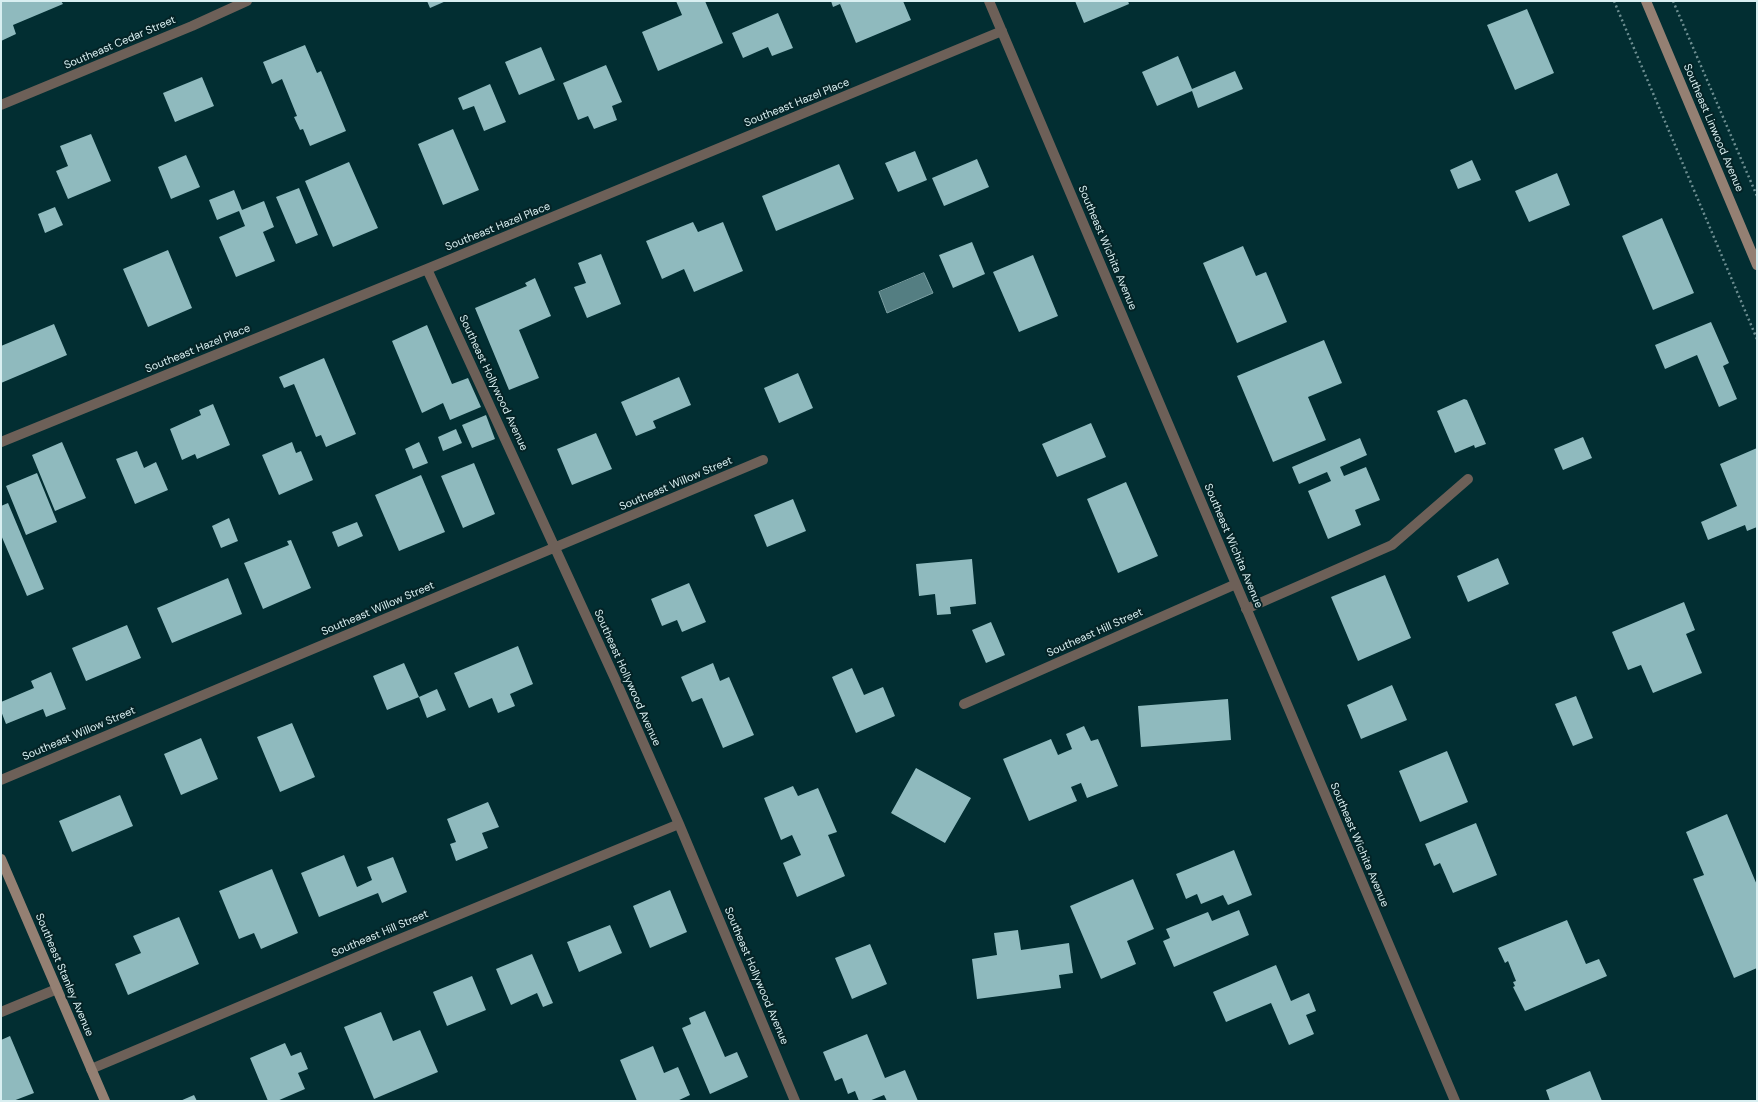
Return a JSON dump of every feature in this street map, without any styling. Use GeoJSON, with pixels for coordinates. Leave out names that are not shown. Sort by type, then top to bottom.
{"type":"FeatureCollection","features":[{"type":"Feature","properties":{"kind":"main road","name":"Southeast Linwood Avenue"},"geometry":{"type":"LineString","coordinates":[[1646,1],[1757,265]]}},
{"type":"Feature","properties":{"kind":"main road","name":"Southeast Stanley Avenue"},"geometry":{"type":"LineString","coordinates":[[1,859],[105,1101]]}},
{"type":"Feature","properties":{"kind":"street","name":"Southeast Cedar Street"},"geometry":{"type":"LineString","coordinates":[[1,105],[192,26],[247,1]]}},
{"type":"Feature","properties":{"kind":"street","name":"Southeast Wichita Avenue"},"geometry":{"type":"LineString","coordinates":[[989,1],[1455,1101]]}},
{"type":"Feature","properties":{"kind":"street","name":"Southeast Hazel Place"},"geometry":{"type":"LineString","coordinates":[[1,442],[427,269],[1002,31]]}},
{"type":"Feature","properties":{"kind":"street","name":"Southeast Hollywood Avenue"},"geometry":{"type":"LineString","coordinates":[[427,269],[555,548],[679,824],[795,1101]]}},
{"type":"Feature","properties":{"kind":"street","name":"Southeast Willow Street"},"geometry":{"type":"LineString","coordinates":[[1,780],[763,460]]}},
{"type":"Feature","properties":{"kind":"street"},"geometry":{"type":"LineString","coordinates":[[1246,609],[1392,545],[1468,479]]}},
{"type":"Feature","properties":{"kind":"street","name":"Southeast Hill Street"},"geometry":{"type":"LineString","coordinates":[[964,704],[1236,584]]}},
{"type":"Feature","properties":{"kind":"street","name":"Southeast Hill Street"},"geometry":{"type":"LineString","coordinates":[[91,1069],[390,943],[679,824]]}},
{"type":"Feature","properties":{"kind":"street"},"geometry":{"type":"LineString","coordinates":[[1,1012],[57,989]]}},
{"type":"Feature","properties":{"kind":"path"},"geometry":{"type":"LineString","coordinates":[[1614,1],[1757,339]]}},
{"type":"Feature","properties":{"kind":"path"},"geometry":{"type":"LineString","coordinates":[[1673,1],[1757,196]]}},
{"type":"Feature","properties":{"kind":"water"},"geometry":{"type":"Polygon","coordinates":[[[924,273],[933,293],[887,313],[879,292],[924,273]]]}},
{"type":"Feature","properties":{"kind":"building"},"geometry":{"type":"Polygon","coordinates":[[[1,1],[61,1],[63,4],[13,25],[16,34],[1,41],[1,1]]]}},
{"type":"Feature","properties":{"kind":"building"},"geometry":{"type":"Polygon","coordinates":[[[427,1],[446,1],[430,8],[427,1]]]}},
{"type":"Feature","properties":{"kind":"building"},"geometry":{"type":"Polygon","coordinates":[[[676,1],[705,1],[723,43],[658,71],[642,32],[682,15],[676,1]]]}},
{"type":"Feature","properties":{"kind":"building"},"geometry":{"type":"Polygon","coordinates":[[[831,1],[903,1],[911,20],[856,43],[840,4],[833,7],[831,1]]]}},
{"type":"Feature","properties":{"kind":"building"},"geometry":{"type":"Polygon","coordinates":[[[1075,1],[1128,1],[1129,4],[1084,23],[1075,1]]]}},
{"type":"Feature","properties":{"kind":"building"},"geometry":{"type":"Polygon","coordinates":[[[1527,9],[1554,73],[1515,90],[1487,25],[1527,9]]]}},
{"type":"Feature","properties":{"kind":"building"},"geometry":{"type":"Polygon","coordinates":[[[778,13],[793,48],[772,56],[768,47],[743,58],[732,33],[778,13]]]}},
{"type":"Feature","properties":{"kind":"building"},"geometry":{"type":"Polygon","coordinates":[[[305,45],[317,73],[321,71],[346,131],[310,146],[303,129],[300,130],[294,117],[297,116],[282,79],[272,84],[263,62],[305,45]]]}},
{"type":"Feature","properties":{"kind":"building"},"geometry":{"type":"Polygon","coordinates":[[[541,47],[555,80],[519,95],[505,62],[541,47]]]}},
{"type":"Feature","properties":{"kind":"building"},"geometry":{"type":"Polygon","coordinates":[[[1178,56],[1192,89],[1235,71],[1243,89],[1198,108],[1192,91],[1157,106],[1142,72],[1178,56]]]}},
{"type":"Feature","properties":{"kind":"building"},"geometry":{"type":"Polygon","coordinates":[[[606,65],[622,102],[612,106],[617,120],[594,129],[588,116],[578,120],[563,83],[606,65]]]}},
{"type":"Feature","properties":{"kind":"building"},"geometry":{"type":"Polygon","coordinates":[[[202,77],[214,106],[175,122],[163,93],[202,77]]]}},
{"type":"Feature","properties":{"kind":"building"},"geometry":{"type":"Polygon","coordinates":[[[490,84],[506,122],[484,131],[474,106],[463,110],[458,98],[490,84]]]}},
{"type":"Feature","properties":{"kind":"building"},"geometry":{"type":"Polygon","coordinates":[[[453,129],[479,190],[443,205],[418,144],[453,129]]]}},
{"type":"Feature","properties":{"kind":"building"},"geometry":{"type":"Polygon","coordinates":[[[91,134],[111,181],[68,199],[56,171],[68,166],[60,146],[91,134]]]}},
{"type":"Feature","properties":{"kind":"building"},"geometry":{"type":"Polygon","coordinates":[[[915,151],[927,180],[898,192],[885,163],[915,151]]]}},
{"type":"Feature","properties":{"kind":"building"},"geometry":{"type":"Polygon","coordinates":[[[186,155],[200,187],[171,199],[158,167],[186,155]]]}},
{"type":"Feature","properties":{"kind":"building"},"geometry":{"type":"Polygon","coordinates":[[[977,159],[989,187],[944,206],[932,178],[977,159]]]}},
{"type":"Feature","properties":{"kind":"building"},"geometry":{"type":"Polygon","coordinates":[[[1472,160],[1481,180],[1458,189],[1450,170],[1472,160]]]}},
{"type":"Feature","properties":{"kind":"building"},"geometry":{"type":"Polygon","coordinates":[[[349,162],[378,228],[333,247],[305,181],[349,162]]]}},
{"type":"Feature","properties":{"kind":"building"},"geometry":{"type":"Polygon","coordinates":[[[839,164],[854,199],[776,231],[762,196],[839,164]]]}},
{"type":"Feature","properties":{"kind":"building"},"geometry":{"type":"Polygon","coordinates":[[[1557,173],[1570,205],[1529,222],[1515,191],[1557,173]]]}},
{"type":"Feature","properties":{"kind":"building"},"geometry":{"type":"Polygon","coordinates":[[[299,188],[318,235],[296,244],[276,197],[299,188]]]}},
{"type":"Feature","properties":{"kind":"building"},"geometry":{"type":"Polygon","coordinates":[[[234,190],[242,210],[264,201],[274,227],[263,232],[275,261],[236,277],[219,237],[245,226],[239,211],[217,220],[209,200],[234,190]]]}},
{"type":"Feature","properties":{"kind":"building"},"geometry":{"type":"Polygon","coordinates":[[[55,207],[63,225],[45,233],[38,214],[55,207]]]}},
{"type":"Feature","properties":{"kind":"building"},"geometry":{"type":"Polygon","coordinates":[[[1662,218],[1694,293],[1653,310],[1622,236],[1662,218]]]}},
{"type":"Feature","properties":{"kind":"building"},"geometry":{"type":"Polygon","coordinates":[[[693,222],[698,232],[723,222],[743,271],[694,292],[684,269],[662,279],[646,241],[693,222]]]}},
{"type":"Feature","properties":{"kind":"building"},"geometry":{"type":"Polygon","coordinates":[[[972,242],[985,274],[953,288],[939,255],[972,242]]]}},
{"type":"Feature","properties":{"kind":"building"},"geometry":{"type":"Polygon","coordinates":[[[1243,246],[1256,276],[1266,272],[1287,322],[1237,343],[1203,263],[1243,246]]]}},
{"type":"Feature","properties":{"kind":"building"},"geometry":{"type":"Polygon","coordinates":[[[168,250],[192,308],[148,327],[123,269],[168,250]]]}},
{"type":"Feature","properties":{"kind":"building"},"geometry":{"type":"Polygon","coordinates":[[[601,254],[621,304],[587,318],[574,287],[586,283],[578,263],[601,254]]]}},
{"type":"Feature","properties":{"kind":"building"},"geometry":{"type":"Polygon","coordinates":[[[1033,255],[1058,316],[1019,332],[993,272],[1033,255]]]}},
{"type":"Feature","properties":{"kind":"building"},"geometry":{"type":"Polygon","coordinates":[[[535,278],[551,316],[519,330],[539,378],[509,390],[475,308],[527,286],[525,283],[535,278]]]}},
{"type":"Feature","properties":{"kind":"building"},"geometry":{"type":"Polygon","coordinates":[[[1711,322],[1729,363],[1723,366],[1737,399],[1719,407],[1697,355],[1665,369],[1655,345],[1711,322]]]}},
{"type":"Feature","properties":{"kind":"building"},"geometry":{"type":"Polygon","coordinates":[[[54,324],[67,355],[1,383],[1,346],[54,324]]]}},
{"type":"Feature","properties":{"kind":"building"},"geometry":{"type":"Polygon","coordinates":[[[427,325],[452,384],[468,378],[481,407],[450,420],[443,403],[422,413],[392,341],[427,325]]]}},
{"type":"Feature","properties":{"kind":"building"},"geometry":{"type":"Polygon","coordinates":[[[1324,340],[1342,383],[1308,397],[1326,440],[1273,462],[1237,376],[1324,340]]]}},
{"type":"Feature","properties":{"kind":"building"},"geometry":{"type":"Polygon","coordinates":[[[324,358],[356,434],[326,447],[321,435],[316,437],[294,384],[284,388],[279,377],[324,358]]]}},
{"type":"Feature","properties":{"kind":"building"},"geometry":{"type":"Polygon","coordinates":[[[798,373],[813,408],[779,423],[764,388],[798,373]]]}},
{"type":"Feature","properties":{"kind":"building"},"geometry":{"type":"Polygon","coordinates":[[[679,377],[691,405],[653,421],[656,428],[636,436],[621,402],[679,377]]]}},
{"type":"Feature","properties":{"kind":"building"},"geometry":{"type":"Polygon","coordinates":[[[1464,399],[1467,400],[1486,444],[1475,448],[1474,445],[1455,453],[1437,411],[1464,399]]]}},
{"type":"Feature","properties":{"kind":"building"},"geometry":{"type":"Polygon","coordinates":[[[213,404],[230,445],[197,459],[195,454],[182,460],[170,429],[201,415],[199,410],[213,404]]]}},
{"type":"Feature","properties":{"kind":"building"},"geometry":{"type":"Polygon","coordinates":[[[486,415],[495,439],[472,448],[462,425],[486,415]]]}},
{"type":"Feature","properties":{"kind":"building"},"geometry":{"type":"Polygon","coordinates":[[[1091,423],[1106,457],[1057,477],[1042,444],[1091,423]]]}},
{"type":"Feature","properties":{"kind":"building"},"geometry":{"type":"Polygon","coordinates":[[[456,429],[462,443],[443,451],[438,437],[456,429]]]}},
{"type":"Feature","properties":{"kind":"building"},"geometry":{"type":"Polygon","coordinates":[[[596,433],[612,469],[572,485],[557,449],[596,433]]]}},
{"type":"Feature","properties":{"kind":"building"},"geometry":{"type":"Polygon","coordinates":[[[1583,437],[1592,458],[1563,470],[1554,449],[1583,437]]]}},
{"type":"Feature","properties":{"kind":"building"},"geometry":{"type":"Polygon","coordinates":[[[1360,438],[1367,455],[1340,467],[1344,476],[1366,467],[1380,500],[1355,510],[1361,525],[1328,539],[1308,491],[1331,481],[1327,472],[1299,484],[1292,467],[1360,438]]]}},
{"type":"Feature","properties":{"kind":"building"},"geometry":{"type":"Polygon","coordinates":[[[62,442],[86,498],[55,511],[32,455],[62,442]]]}},
{"type":"Feature","properties":{"kind":"building"},"geometry":{"type":"Polygon","coordinates":[[[292,442],[296,453],[301,451],[313,480],[279,495],[262,455],[292,442]]]}},
{"type":"Feature","properties":{"kind":"building"},"geometry":{"type":"Polygon","coordinates":[[[419,442],[428,463],[413,469],[405,449],[419,442]]]}},
{"type":"Feature","properties":{"kind":"building"},"geometry":{"type":"Polygon","coordinates":[[[1757,448],[1757,527],[1747,531],[1745,525],[1708,540],[1701,522],[1737,506],[1720,464],[1757,448]]]}},
{"type":"Feature","properties":{"kind":"building"},"geometry":{"type":"Polygon","coordinates":[[[137,451],[144,468],[156,462],[168,490],[135,504],[116,459],[137,451]]]}},
{"type":"Feature","properties":{"kind":"building"},"geometry":{"type":"Polygon","coordinates":[[[474,463],[495,514],[463,528],[441,476],[474,463]]]}},
{"type":"Feature","properties":{"kind":"building"},"geometry":{"type":"Polygon","coordinates":[[[37,473],[57,522],[26,535],[6,486],[37,473]]]}},
{"type":"Feature","properties":{"kind":"building"},"geometry":{"type":"Polygon","coordinates":[[[421,475],[445,532],[399,551],[375,495],[421,475]]]}},
{"type":"Feature","properties":{"kind":"building"},"geometry":{"type":"Polygon","coordinates":[[[1126,482],[1158,556],[1118,573],[1087,499],[1126,482]]]}},
{"type":"Feature","properties":{"kind":"building"},"geometry":{"type":"Polygon","coordinates":[[[793,499],[806,531],[767,547],[754,515],[793,499]]]}},
{"type":"Feature","properties":{"kind":"building"},"geometry":{"type":"Polygon","coordinates":[[[8,503],[44,589],[27,596],[1,535],[1,506],[8,503]]]}},
{"type":"Feature","properties":{"kind":"building"},"geometry":{"type":"Polygon","coordinates":[[[229,518],[238,541],[221,548],[212,526],[229,518]]]}},
{"type":"Feature","properties":{"kind":"building"},"geometry":{"type":"Polygon","coordinates":[[[357,522],[363,536],[338,547],[332,532],[357,522]]]}},
{"type":"Feature","properties":{"kind":"building"},"geometry":{"type":"Polygon","coordinates":[[[291,540],[311,588],[263,609],[244,563],[289,545],[287,541],[291,540]]]}},
{"type":"Feature","properties":{"kind":"building"},"geometry":{"type":"Polygon","coordinates":[[[1498,558],[1509,584],[1468,602],[1457,576],[1498,558]]]}},
{"type":"Feature","properties":{"kind":"building"},"geometry":{"type":"Polygon","coordinates":[[[972,559],[976,604],[950,607],[951,614],[937,615],[935,594],[919,596],[916,564],[972,559]]]}},
{"type":"Feature","properties":{"kind":"building"},"geometry":{"type":"Polygon","coordinates":[[[1385,575],[1411,638],[1358,661],[1331,597],[1385,575]]]}},
{"type":"Feature","properties":{"kind":"building"},"geometry":{"type":"Polygon","coordinates":[[[228,578],[242,614],[172,643],[157,608],[228,578]]]}},
{"type":"Feature","properties":{"kind":"building"},"geometry":{"type":"Polygon","coordinates":[[[689,583],[706,622],[682,632],[677,620],[662,626],[651,599],[689,583]]]}},
{"type":"Feature","properties":{"kind":"building"},"geometry":{"type":"Polygon","coordinates":[[[1684,602],[1695,630],[1686,634],[1702,673],[1653,693],[1641,665],[1628,670],[1612,632],[1684,602]]]}},
{"type":"Feature","properties":{"kind":"building"},"geometry":{"type":"Polygon","coordinates":[[[991,622],[1005,655],[986,663],[972,630],[991,622]]]}},
{"type":"Feature","properties":{"kind":"building"},"geometry":{"type":"Polygon","coordinates":[[[127,625],[141,658],[86,681],[72,648],[127,625]]]}},
{"type":"Feature","properties":{"kind":"building"},"geometry":{"type":"Polygon","coordinates":[[[518,646],[533,684],[510,694],[515,706],[498,713],[492,698],[469,708],[454,673],[518,646]]]}},
{"type":"Feature","properties":{"kind":"building"},"geometry":{"type":"Polygon","coordinates":[[[404,663],[419,697],[387,710],[373,676],[404,663]]]}},
{"type":"Feature","properties":{"kind":"building"},"geometry":{"type":"Polygon","coordinates":[[[713,663],[720,681],[729,677],[754,735],[723,748],[702,698],[692,702],[681,677],[713,663]]]}},
{"type":"Feature","properties":{"kind":"building"},"geometry":{"type":"Polygon","coordinates":[[[852,668],[864,695],[883,687],[895,716],[856,733],[832,677],[852,668]]]}},
{"type":"Feature","properties":{"kind":"building"},"geometry":{"type":"Polygon","coordinates":[[[51,672],[66,709],[46,717],[43,709],[6,724],[1,711],[1,702],[34,688],[31,681],[51,672]]]}},
{"type":"Feature","properties":{"kind":"building"},"geometry":{"type":"Polygon","coordinates":[[[1392,685],[1407,720],[1361,739],[1347,705],[1392,685]]]}},
{"type":"Feature","properties":{"kind":"building"},"geometry":{"type":"Polygon","coordinates":[[[437,689],[446,710],[427,718],[419,697],[437,689]]]}},
{"type":"Feature","properties":{"kind":"building"},"geometry":{"type":"Polygon","coordinates":[[[1576,696],[1593,738],[1573,746],[1555,704],[1576,696]]]}},
{"type":"Feature","properties":{"kind":"building"},"geometry":{"type":"Polygon","coordinates":[[[1228,699],[1231,740],[1141,747],[1138,706],[1228,699]]]}},
{"type":"Feature","properties":{"kind":"building"},"geometry":{"type":"Polygon","coordinates":[[[292,723],[315,777],[280,792],[257,737],[292,723]]]}},
{"type":"Feature","properties":{"kind":"building"},"geometry":{"type":"Polygon","coordinates":[[[1084,726],[1091,741],[1098,739],[1118,786],[1087,798],[1081,783],[1071,787],[1077,801],[1029,821],[1003,759],[1051,739],[1058,755],[1072,749],[1066,734],[1084,726]]]}},
{"type":"Feature","properties":{"kind":"building"},"geometry":{"type":"Polygon","coordinates":[[[201,738],[218,779],[181,795],[164,754],[201,738]]]}},
{"type":"Feature","properties":{"kind":"building"},"geometry":{"type":"Polygon","coordinates":[[[1447,751],[1468,802],[1420,822],[1399,771],[1447,751]]]}},
{"type":"Feature","properties":{"kind":"building"},"geometry":{"type":"Polygon","coordinates":[[[916,768],[971,798],[945,843],[891,813],[916,768]]]}},
{"type":"Feature","properties":{"kind":"building"},"geometry":{"type":"Polygon","coordinates":[[[793,786],[798,796],[818,788],[837,832],[828,835],[845,876],[797,897],[783,863],[801,855],[792,835],[781,840],[764,798],[793,786]]]}},
{"type":"Feature","properties":{"kind":"building"},"geometry":{"type":"Polygon","coordinates":[[[120,795],[133,826],[72,852],[59,821],[120,795]]]}},
{"type":"Feature","properties":{"kind":"building"},"geometry":{"type":"Polygon","coordinates":[[[488,802],[499,827],[482,833],[488,848],[456,861],[450,844],[456,842],[447,819],[488,802]]]}},
{"type":"Feature","properties":{"kind":"building"},"geometry":{"type":"Polygon","coordinates":[[[1727,814],[1757,885],[1757,968],[1734,978],[1693,879],[1704,875],[1686,832],[1727,814]]]}},
{"type":"Feature","properties":{"kind":"building"},"geometry":{"type":"Polygon","coordinates":[[[1476,823],[1497,875],[1453,893],[1440,863],[1434,866],[1425,844],[1476,823]]]}},
{"type":"Feature","properties":{"kind":"building"},"geometry":{"type":"Polygon","coordinates":[[[1234,850],[1252,895],[1228,905],[1223,895],[1201,904],[1197,894],[1186,899],[1176,874],[1234,850]]]}},
{"type":"Feature","properties":{"kind":"building"},"geometry":{"type":"Polygon","coordinates":[[[344,855],[357,887],[372,880],[367,867],[393,857],[407,892],[382,903],[378,893],[319,917],[301,873],[344,855]]]}},
{"type":"Feature","properties":{"kind":"building"},"geometry":{"type":"Polygon","coordinates":[[[272,869],[298,933],[261,949],[254,933],[239,939],[219,891],[272,869]]]}},
{"type":"Feature","properties":{"kind":"building"},"geometry":{"type":"Polygon","coordinates":[[[1133,879],[1154,929],[1127,941],[1136,964],[1101,979],[1070,906],[1133,879]]]}},
{"type":"Feature","properties":{"kind":"building"},"geometry":{"type":"Polygon","coordinates":[[[670,890],[687,932],[650,948],[633,906],[670,890]]]}},
{"type":"Feature","properties":{"kind":"building"},"geometry":{"type":"Polygon","coordinates":[[[1239,910],[1249,935],[1174,967],[1163,941],[1170,938],[1166,929],[1208,912],[1212,921],[1239,910]]]}},
{"type":"Feature","properties":{"kind":"building"},"geometry":{"type":"Polygon","coordinates":[[[179,917],[199,964],[128,995],[115,964],[141,953],[133,936],[179,917]]]}},
{"type":"Feature","properties":{"kind":"building"},"geometry":{"type":"Polygon","coordinates":[[[1567,920],[1586,964],[1599,959],[1607,976],[1525,1011],[1513,987],[1515,986],[1513,982],[1516,981],[1508,961],[1505,963],[1498,948],[1567,920]]]}},
{"type":"Feature","properties":{"kind":"building"},"geometry":{"type":"Polygon","coordinates":[[[610,925],[622,953],[579,972],[567,942],[610,925]]]}},
{"type":"Feature","properties":{"kind":"building"},"geometry":{"type":"Polygon","coordinates":[[[1018,930],[1021,950],[1069,943],[1073,973],[1059,975],[1061,988],[977,999],[972,959],[997,955],[994,933],[1018,930]]]}},
{"type":"Feature","properties":{"kind":"building"},"geometry":{"type":"Polygon","coordinates":[[[870,944],[887,984],[852,999],[835,958],[870,944]]]}},
{"type":"Feature","properties":{"kind":"building"},"geometry":{"type":"Polygon","coordinates":[[[532,954],[553,1003],[543,1007],[537,993],[511,1005],[496,969],[532,954]]]}},
{"type":"Feature","properties":{"kind":"building"},"geometry":{"type":"Polygon","coordinates":[[[1276,965],[1291,1001],[1309,993],[1316,1011],[1306,1015],[1314,1034],[1289,1045],[1271,1003],[1226,1022],[1213,992],[1276,965]]]}},
{"type":"Feature","properties":{"kind":"building"},"geometry":{"type":"Polygon","coordinates":[[[472,976],[486,1010],[447,1026],[433,992],[472,976]]]}},
{"type":"Feature","properties":{"kind":"building"},"geometry":{"type":"Polygon","coordinates":[[[705,1011],[725,1057],[737,1052],[748,1077],[710,1094],[682,1028],[691,1024],[689,1018],[705,1011]]]}},
{"type":"Feature","properties":{"kind":"building"},"geometry":{"type":"Polygon","coordinates":[[[381,1012],[393,1041],[420,1030],[438,1072],[374,1099],[344,1027],[381,1012]]]}},
{"type":"Feature","properties":{"kind":"building"},"geometry":{"type":"Polygon","coordinates":[[[867,1034],[885,1078],[905,1070],[918,1101],[887,1101],[884,1095],[869,1101],[859,1101],[855,1091],[848,1094],[842,1078],[835,1081],[823,1052],[867,1034]]]}},
{"type":"Feature","properties":{"kind":"building"},"geometry":{"type":"Polygon","coordinates":[[[10,1036],[34,1093],[13,1101],[1,1101],[1,1040],[10,1036]]]}},
{"type":"Feature","properties":{"kind":"building"},"geometry":{"type":"Polygon","coordinates":[[[285,1043],[291,1056],[301,1052],[308,1069],[298,1073],[305,1089],[277,1101],[268,1101],[250,1058],[285,1043]]]}},
{"type":"Feature","properties":{"kind":"building"},"geometry":{"type":"Polygon","coordinates":[[[653,1046],[664,1073],[678,1067],[690,1095],[677,1101],[637,1101],[620,1060],[653,1046]]]}},
{"type":"Feature","properties":{"kind":"building"},"geometry":{"type":"Polygon","coordinates":[[[1590,1071],[1602,1101],[1550,1101],[1546,1090],[1590,1071]]]}},
{"type":"Feature","properties":{"kind":"building"},"geometry":{"type":"Polygon","coordinates":[[[194,1095],[197,1101],[180,1101],[194,1095]]]}}]}
